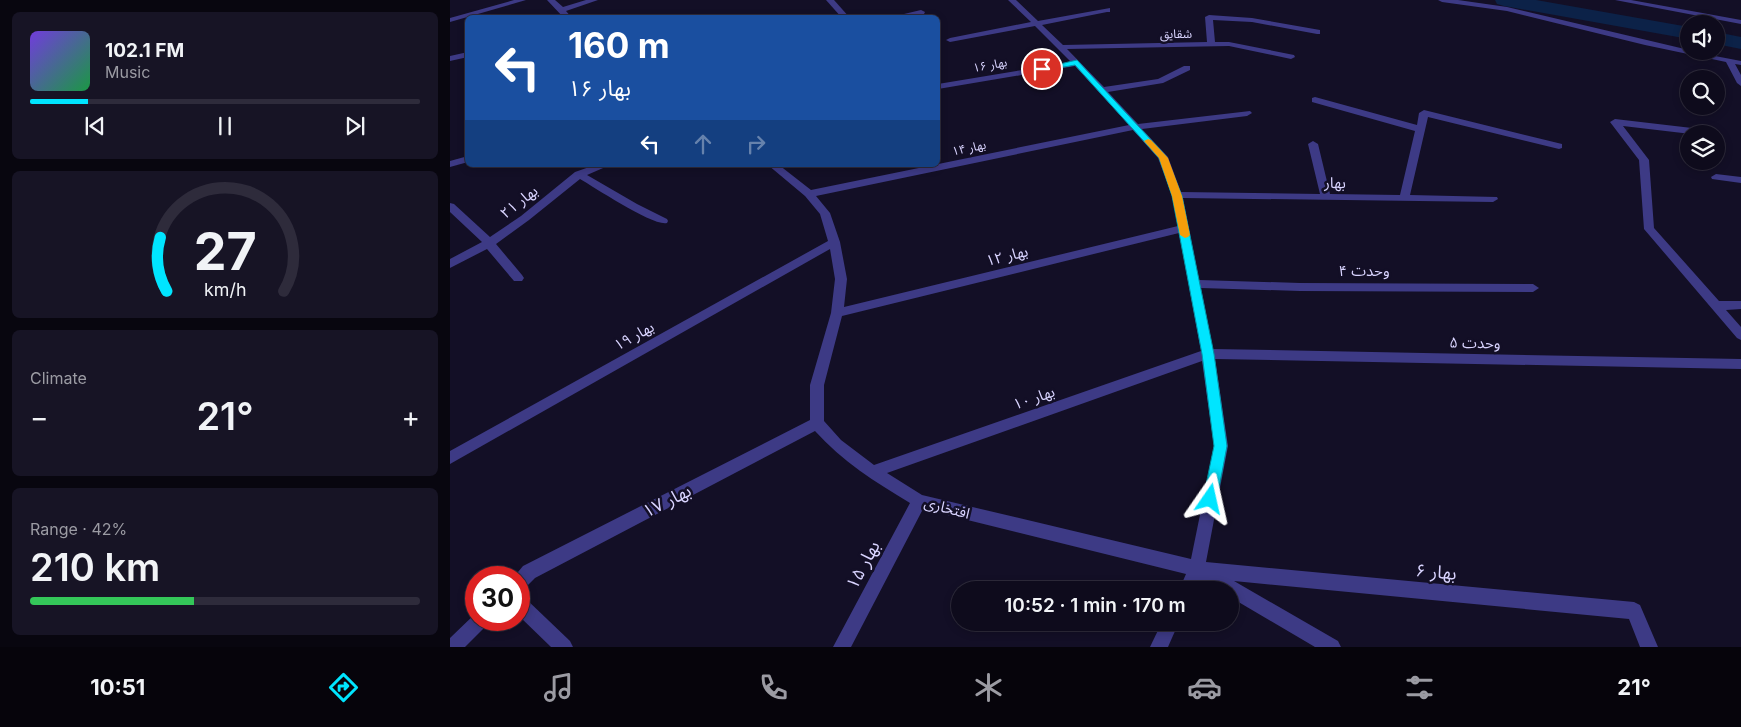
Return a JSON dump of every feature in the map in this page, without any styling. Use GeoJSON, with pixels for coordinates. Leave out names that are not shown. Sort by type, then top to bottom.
{"type":"FeatureCollection","features":[{"type":"Feature","properties":{"kind":"street"},"geometry":{"type":"LineString","coordinates":[[468,15],[522,0]]}},
{"type":"Feature","properties":{"kind":"street"},"geometry":{"type":"LineString","coordinates":[[551,0],[566,15]]}},
{"type":"Feature","properties":{"kind":"street"},"geometry":{"type":"LineString","coordinates":[[562,10],[594,0]]}},
{"type":"Feature","properties":{"kind":"street"},"geometry":{"type":"LineString","coordinates":[[830,0],[844,15]]}},
{"type":"Feature","properties":{"kind":"street"},"geometry":{"type":"LineString","coordinates":[[1012,0],[1103,90],[1163,158],[1177,196],[1208,354],[1221,446],[1197,569],[1191,581]]}},
{"type":"Feature","properties":{"kind":"street"},"geometry":{"type":"LineString","coordinates":[[1442,0],[1507,9],[1582,26],[1645,44],[1741,63]]}},
{"type":"Feature","properties":{"kind":"street"},"geometry":{"type":"LineString","coordinates":[[1619,0],[1741,22]]}},
{"type":"Feature","properties":{"kind":"street"},"geometry":{"type":"LineString","coordinates":[[950,40],[1107,10]]}},
{"type":"Feature","properties":{"kind":"street"},"geometry":{"type":"LineString","coordinates":[[906,15],[921,12]]}},
{"type":"Feature","properties":{"kind":"street"},"geometry":{"type":"LineString","coordinates":[[450,20],[465,16]]}},
{"type":"Feature","properties":{"kind":"street"},"geometry":{"type":"LineString","coordinates":[[1211,44],[1209,17],[1252,20],[1317,32]]}},
{"type":"Feature","properties":{"kind":"street","name":"شقایق"},"geometry":{"type":"LineString","coordinates":[[1060,47],[1229,44],[1291,57]]}},
{"type":"Feature","properties":{"kind":"street"},"geometry":{"type":"LineString","coordinates":[[450,59],[465,55]]}},
{"type":"Feature","properties":{"kind":"street"},"geometry":{"type":"LineString","coordinates":[[1729,61],[1741,83]]}},
{"type":"Feature","properties":{"kind":"street","name":"بهار ۱۶"},"geometry":{"type":"LineString","coordinates":[[940,88],[1077,63]]}},
{"type":"Feature","properties":{"kind":"street"},"geometry":{"type":"LineString","coordinates":[[1103,90],[1160,81],[1187,68]]}},
{"type":"Feature","properties":{"kind":"street"},"geometry":{"type":"LineString","coordinates":[[1315,100],[1420,129]]}},
{"type":"Feature","properties":{"kind":"street","name":"بهار ۱۴"},"geometry":{"type":"LineString","coordinates":[[809,194],[1135,127],[1247,113]]}},
{"type":"Feature","properties":{"kind":"street"},"geometry":{"type":"LineString","coordinates":[[1404,199],[1424,113],[1559,146]]}},
{"type":"Feature","properties":{"kind":"street"},"geometry":{"type":"LineString","coordinates":[[1680,130],[1615,122],[1644,160],[1648,229],[1741,335]]}},
{"type":"Feature","properties":{"kind":"street"},"geometry":{"type":"LineString","coordinates":[[1313,144],[1326,198]]}},
{"type":"Feature","properties":{"kind":"street"},"geometry":{"type":"LineString","coordinates":[[450,164],[465,160]]}},
{"type":"Feature","properties":{"kind":"street","name":"بهار ۲۱"},"geometry":{"type":"LineString","coordinates":[[450,264],[488,243],[525,218],[579,174],[600,167]]}},
{"type":"Feature","properties":{"kind":"street"},"geometry":{"type":"LineString","coordinates":[[775,167],[809,194],[825,213],[834,242],[841,279],[837,313],[817,385],[817,423]]}},
{"type":"Feature","properties":{"kind":"street"},"geometry":{"type":"LineString","coordinates":[[579,174],[633,206],[663,221]]}},
{"type":"Feature","properties":{"kind":"street"},"geometry":{"type":"LineString","coordinates":[[1716,177],[1741,180]]}},
{"type":"Feature","properties":{"kind":"street","name":"بهار"},"geometry":{"type":"LineString","coordinates":[[1177,196],[1493,199]]}},
{"type":"Feature","properties":{"kind":"street"},"geometry":{"type":"LineString","coordinates":[[450,206],[488,243],[518,278]]}},
{"type":"Feature","properties":{"kind":"street","name":"بهار ۱۲"},"geometry":{"type":"LineString","coordinates":[[837,313],[1184,228]]}},
{"type":"Feature","properties":{"kind":"street","name":"بهار ۱۹"},"geometry":{"type":"LineString","coordinates":[[450,458],[834,242]]}},
{"type":"Feature","properties":{"kind":"street","name":"وحدت ۴"},"geometry":{"type":"LineString","coordinates":[[1194,284],[1300,287],[1533,288]]}},
{"type":"Feature","properties":{"kind":"street"},"geometry":{"type":"LineString","coordinates":[[1715,306],[1741,305]]}},
{"type":"Feature","properties":{"kind":"street","name":"وحدت ۵"},"geometry":{"type":"LineString","coordinates":[[1208,354],[1741,364]]}},
{"type":"Feature","properties":{"kind":"street","name":"بهار ۱۰"},"geometry":{"type":"LineString","coordinates":[[872,472],[1208,354]]}},
{"type":"Feature","properties":{"kind":"street","name":"افتخاری"},"geometry":{"type":"LineString","coordinates":[[817,423],[836,444],[872,472],[919,501],[1197,569],[1332,647]]}},
{"type":"Feature","properties":{"kind":"street","name":"بهار ۱۷"},"geometry":{"type":"LineString","coordinates":[[530,571],[817,423]]}},
{"type":"Feature","properties":{"kind":"street","name":"بهار ۱۵"},"geometry":{"type":"LineString","coordinates":[[842,647],[919,501]]}},
{"type":"Feature","properties":{"kind":"street","name":"بهار ۶"},"geometry":{"type":"LineString","coordinates":[[1197,569],[1634,611],[1649,647]]}},
{"type":"Feature","properties":{"kind":"street"},"geometry":{"type":"LineString","coordinates":[[530,615],[564,647]]}},
{"type":"Feature","properties":{"kind":"street"},"geometry":{"type":"LineString","coordinates":[[453,647],[469,631]]}},
{"type":"Feature","properties":{"kind":"street"},"geometry":{"type":"LineString","coordinates":[[1159,647],[1167,631]]}},
{"type":"Feature","properties":{"kind":"waterway"},"geometry":{"type":"LineString","coordinates":[[1504,0],[1680,31]]}},
{"type":"Feature","properties":{"kind":"waterway"},"geometry":{"type":"LineString","coordinates":[[1725,40],[1741,43]]}},
{"type":"Feature","properties":{"kind":"slow traffic"},"geometry":{"type":"LineString","coordinates":[[1148,141],[1163,158],[1177,196],[1185,235]]}},
{"type":"Feature","properties":{"kind":"route"},"geometry":{"type":"LineString","coordinates":[[1042,69],[1077,63],[1163,158],[1177,196],[1208,354],[1221,446],[1210,499]]}}]}
